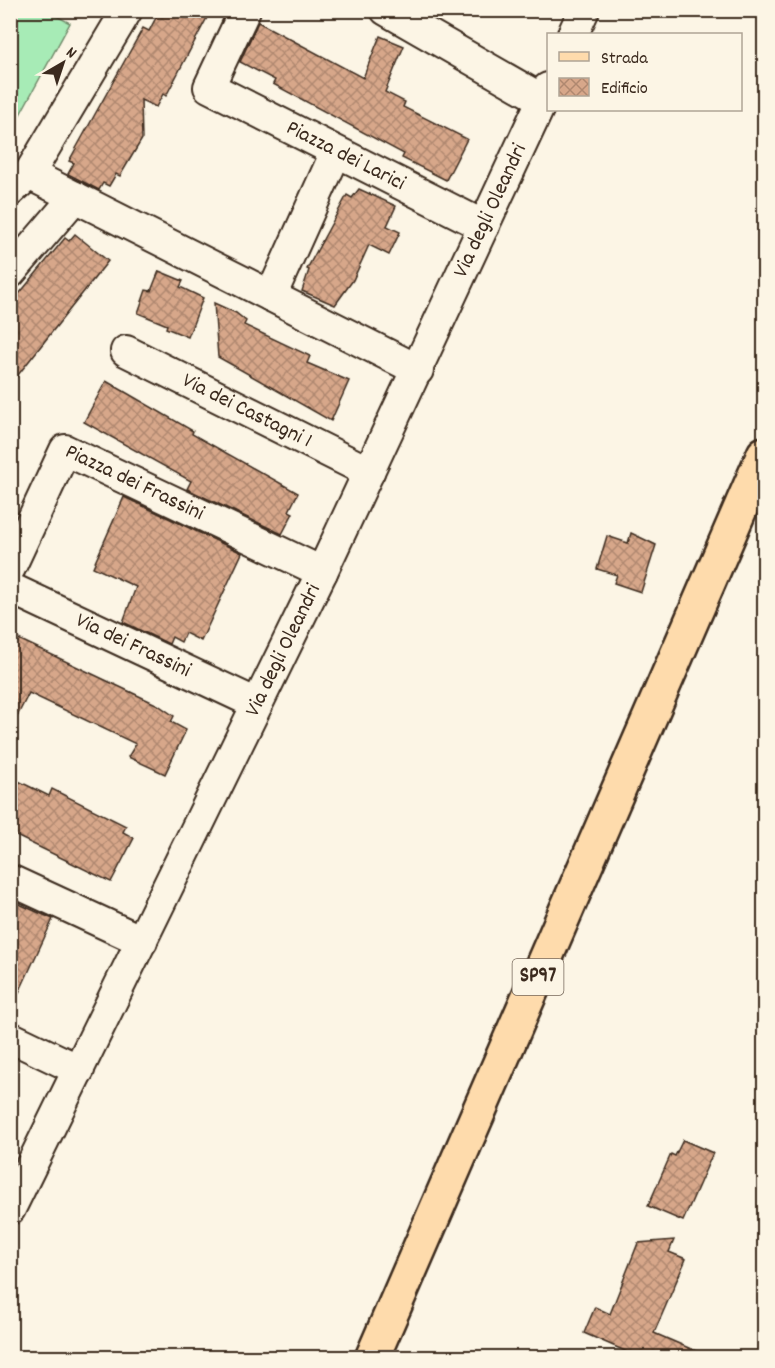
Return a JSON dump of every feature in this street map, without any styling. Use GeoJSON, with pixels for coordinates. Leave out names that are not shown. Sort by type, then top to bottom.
{"type":"FeatureCollection","features":[{"type":"Feature","properties":{"kind":"main road","name":"SP97"},"geometry":{"type":"LineString","coordinates":[[372,1358],[765,454]]}},
{"type":"Feature","properties":{"kind":"street"},"geometry":{"type":"LineString","coordinates":[[127,10],[20,183],[75,197],[418,370]]}},
{"type":"Feature","properties":{"kind":"street","name":"Piazza dei Larici"},"geometry":{"type":"LineString","coordinates":[[245,10],[208,87],[484,226]]}},
{"type":"Feature","properties":{"kind":"street"},"geometry":{"type":"LineString","coordinates":[[386,10],[546,94]]}},
{"type":"Feature","properties":{"kind":"street"},"geometry":{"type":"LineString","coordinates":[[573,33],[584,10]]}},
{"type":"Feature","properties":{"kind":"street","name":"Via degli Oleandri"},"geometry":{"type":"LineString","coordinates":[[10,1209],[322,572],[546,94]]}},
{"type":"Feature","properties":{"kind":"street"},"geometry":{"type":"LineString","coordinates":[[271,296],[336,152]]}},
{"type":"Feature","properties":{"kind":"street"},"geometry":{"type":"LineString","coordinates":[[10,273],[75,197]]}},
{"type":"Feature","properties":{"kind":"street","name":"Via dei Castagni 1"},"geometry":{"type":"LineString","coordinates":[[126,351],[369,472]]}},
{"type":"Feature","properties":{"kind":"street","name":"Piazza dei Frassini"},"geometry":{"type":"LineString","coordinates":[[10,568],[65,450],[322,572]]}},
{"type":"Feature","properties":{"kind":"street","name":"Via dei Frassini"},"geometry":{"type":"LineString","coordinates":[[10,588],[257,704]]}},
{"type":"Feature","properties":{"kind":"street"},"geometry":{"type":"LineString","coordinates":[[10,880],[142,941]]}},
{"type":"Feature","properties":{"kind":"street"},"geometry":{"type":"LineString","coordinates":[[10,1037],[79,1070]]}},
{"type":"Feature","properties":{"kind":"green space"},"geometry":{"type":"Polygon","coordinates":[[[11,10],[47,11],[70,23],[11,131],[11,10]]]}},
{"type":"Feature","properties":{"kind":"building"},"geometry":{"type":"Polygon","coordinates":[[[160,10],[211,10],[166,96],[163,94],[156,107],[141,100],[142,139],[120,176],[116,174],[109,186],[103,183],[99,190],[68,174],[74,163],[69,161],[143,28],[149,31],[160,10]]]}},
{"type":"Feature","properties":{"kind":"building"},"geometry":{"type":"Polygon","coordinates":[[[258,22],[363,78],[380,36],[404,46],[385,92],[405,102],[403,107],[467,139],[446,180],[402,158],[404,154],[273,84],[275,80],[240,62],[258,22]]]}},
{"type":"Feature","properties":{"kind":"building"},"geometry":{"type":"Polygon","coordinates":[[[359,189],[396,206],[387,226],[400,232],[389,255],[369,245],[353,280],[335,305],[302,291],[309,270],[307,269],[347,195],[352,198],[359,189]]]}},
{"type":"Feature","properties":{"kind":"building"},"geometry":{"type":"Polygon","coordinates":[[[75,234],[108,261],[10,385],[10,305],[65,238],[69,241],[75,234]]]}},
{"type":"Feature","properties":{"kind":"building"},"geometry":{"type":"Polygon","coordinates":[[[159,271],[183,281],[180,287],[203,298],[188,337],[138,313],[146,290],[151,291],[159,271]]]}},
{"type":"Feature","properties":{"kind":"building"},"geometry":{"type":"Polygon","coordinates":[[[214,303],[236,313],[246,321],[244,325],[310,356],[307,363],[349,381],[331,421],[218,357],[214,303]]]}},
{"type":"Feature","properties":{"kind":"building"},"geometry":{"type":"Polygon","coordinates":[[[106,381],[193,431],[192,434],[298,493],[289,511],[293,513],[282,534],[187,489],[191,481],[84,422],[106,381]]]}},
{"type":"Feature","properties":{"kind":"building"},"geometry":{"type":"Polygon","coordinates":[[[124,497],[242,553],[201,641],[185,633],[181,642],[172,637],[169,644],[123,622],[136,587],[93,567],[124,497]]]}},
{"type":"Feature","properties":{"kind":"building"},"geometry":{"type":"Polygon","coordinates":[[[631,533],[656,545],[641,592],[614,583],[617,575],[597,569],[607,536],[628,543],[631,533]]]}},
{"type":"Feature","properties":{"kind":"building"},"geometry":{"type":"Polygon","coordinates":[[[10,635],[158,705],[174,716],[171,722],[186,730],[165,774],[128,757],[136,744],[29,693],[10,730],[10,635]]]}},
{"type":"Feature","properties":{"kind":"building"},"geometry":{"type":"Polygon","coordinates":[[[10,777],[49,796],[52,789],[126,826],[123,832],[134,838],[111,882],[10,833],[10,777]]]}},
{"type":"Feature","properties":{"kind":"building"},"geometry":{"type":"Polygon","coordinates":[[[10,900],[53,919],[10,1012],[10,900]]]}},
{"type":"Feature","properties":{"kind":"building"},"geometry":{"type":"Polygon","coordinates":[[[683,1140],[713,1153],[683,1221],[648,1206],[671,1154],[675,1156],[683,1140]]]}},
{"type":"Feature","properties":{"kind":"building"},"geometry":{"type":"Polygon","coordinates":[[[674,1240],[669,1252],[686,1259],[654,1333],[712,1358],[641,1358],[584,1333],[595,1307],[610,1314],[638,1243],[674,1240]]]}}]}
